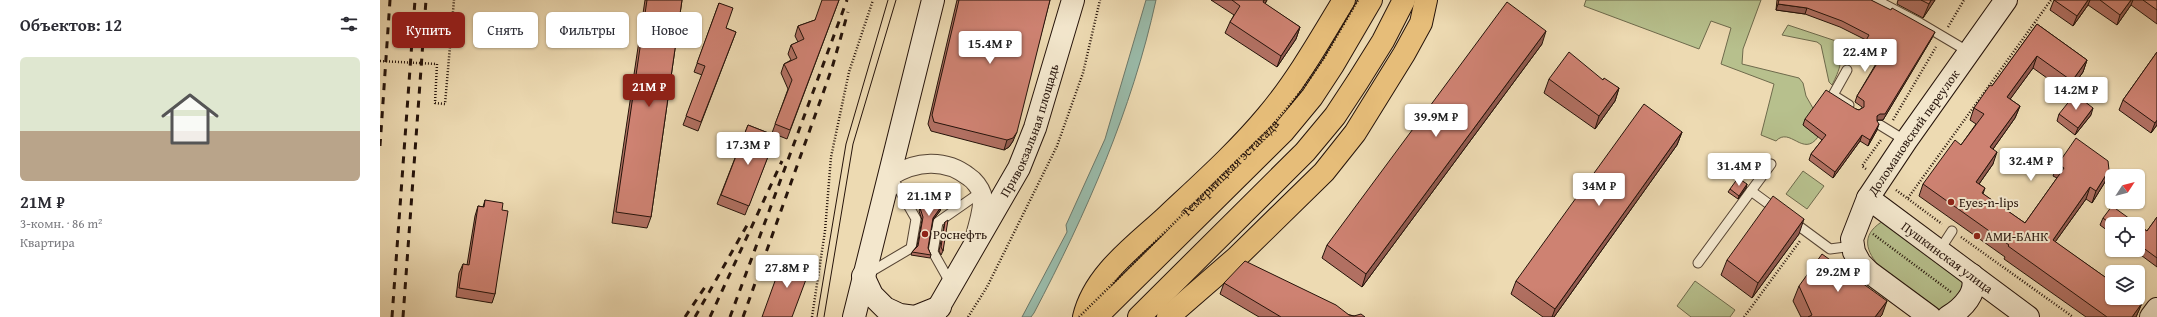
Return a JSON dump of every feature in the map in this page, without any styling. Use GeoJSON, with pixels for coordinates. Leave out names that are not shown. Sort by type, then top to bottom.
{"type":"FeatureCollection","features":[{"type":"Feature","properties":{"kind":"main road"},"geometry":{"type":"LineString","coordinates":[[854,317],[863,276],[891,176],[933,0]]}},
{"type":"Feature","properties":{"kind":"main road","name":"Привокзальная площадь"},"geometry":{"type":"LineString","coordinates":[[936,312],[1019,168],[1035,128],[1073,0]]}},
{"type":"Feature","properties":{"kind":"main road"},"geometry":{"type":"LineString","coordinates":[[1084,317],[1087,302],[1113,267],[1204,182],[1268,116],[1298,73],[1344,0]]}},
{"type":"Feature","properties":{"kind":"main road","name":"Темерницкая эстакада"},"geometry":{"type":"LineString","coordinates":[[1096,317],[1283,132],[1312,97],[1372,0]]}},
{"type":"Feature","properties":{"kind":"main road"},"geometry":{"type":"LineString","coordinates":[[1169,317],[1236,258],[1324,172],[1355,133],[1404,54],[1421,23],[1426,0]]}},
{"type":"Feature","properties":{"kind":"main road","name":"Доломановский переулок"},"geometry":{"type":"LineString","coordinates":[[1853,246],[1852,239],[1864,228],[1868,198],[1881,178],[1891,132],[1970,52],[2006,0]]}},
{"type":"Feature","properties":{"kind":"main road"},"geometry":{"type":"LineString","coordinates":[[1138,317],[1305,152],[1335,116],[1354,87],[1402,5]]}},
{"type":"Feature","properties":{"kind":"main road","name":"Пушкинская улица"},"geometry":{"type":"LineString","coordinates":[[1868,198],[2028,317]]}},
{"type":"Feature","properties":{"kind":"main road"},"geometry":{"type":"LineString","coordinates":[[1864,228],[1877,212],[1885,211]]}},
{"type":"Feature","properties":{"kind":"main road"},"geometry":{"type":"LineString","coordinates":[[1853,246],[1854,252],[1860,263],[1869,272],[1930,317]]}},
{"type":"Feature","properties":{"kind":"main road"},"geometry":{"type":"LineString","coordinates":[[1948,317],[1956,312],[1973,291],[1975,283],[1972,275]]}},
{"type":"Feature","properties":{"kind":"main road"},"geometry":{"type":"LineString","coordinates":[[863,276],[872,295],[885,308],[900,315],[915,317],[936,312]]}},
{"type":"Feature","properties":{"kind":"main road"},"geometry":{"type":"LineString","coordinates":[[2151,317],[2157,309]]}},
{"type":"Feature","properties":{"kind":"main road"},"geometry":{"type":"LineString","coordinates":[[877,317],[883,317]]}},
{"type":"Feature","properties":{"kind":"street","name":"Привокзальная площадь"},"geometry":{"type":"LineString","coordinates":[[891,176],[904,168],[918,164],[937,164],[959,169],[973,179],[981,192],[982,203],[979,221],[970,253]]}},
{"type":"Feature","properties":{"kind":"street"},"geometry":{"type":"LineString","coordinates":[[1236,258],[1255,267]]}},
{"type":"Feature","properties":{"kind":"lane"},"geometry":{"type":"LineString","coordinates":[[1881,1],[1970,52]]}},
{"type":"Feature","properties":{"kind":"lane"},"geometry":{"type":"LineString","coordinates":[[1847,70],[1833,94],[1856,110]]}},
{"type":"Feature","properties":{"kind":"lane"},"geometry":{"type":"LineString","coordinates":[[1698,263],[1771,164]]}},
{"type":"Feature","properties":{"kind":"lane"},"geometry":{"type":"LineString","coordinates":[[863,276],[911,248],[916,219],[891,176]]}},
{"type":"Feature","properties":{"kind":"lane"},"geometry":{"type":"LineString","coordinates":[[1751,191],[1830,249],[1853,246]]}},
{"type":"Feature","properties":{"kind":"lane"},"geometry":{"type":"LineString","coordinates":[[952,285],[933,252],[938,222],[981,192]]}},
{"type":"Feature","properties":{"kind":"lane"},"geometry":{"type":"LineString","coordinates":[[1939,251],[1952,231]]}},
{"type":"Feature","properties":{"kind":"path"},"geometry":{"type":"LineString","coordinates":[[380,61],[437,64],[435,103],[445,104],[454,0]]}},
{"type":"Feature","properties":{"kind":"path"},"geometry":{"type":"LineString","coordinates":[[812,317],[825,231],[832,157],[849,72],[873,0]]}},
{"type":"Feature","properties":{"kind":"path"},"geometry":{"type":"LineString","coordinates":[[968,317],[987,288],[1057,146],[1084,73],[1100,0]]}},
{"type":"Feature","properties":{"kind":"path","name":"Темерницкая эстакада"},"geometry":{"type":"LineString","coordinates":[[1079,317],[1272,127],[1302,90],[1324,58],[1358,0]]}},
{"type":"Feature","properties":{"kind":"path"},"geometry":{"type":"LineString","coordinates":[[1964,0],[1891,132],[1862,166],[1881,178],[1952,231],[2073,317]]}},
{"type":"Feature","properties":{"kind":"path"},"geometry":{"type":"LineString","coordinates":[[1908,198],[2051,0]]}},
{"type":"Feature","properties":{"kind":"path","name":"Пушкинская улица"},"geometry":{"type":"LineString","coordinates":[[1864,228],[1965,302]]}},
{"type":"Feature","properties":{"kind":"path"},"geometry":{"type":"LineString","coordinates":[[1744,317],[1806,232]]}},
{"type":"Feature","properties":{"kind":"green space"},"geometry":{"type":"Polygon","coordinates":[[[1586,0],[1761,0],[1743,49],[1742,64],[1799,78],[1803,83],[1806,96],[1814,110],[1803,125],[1818,137],[1812,143],[1802,144],[1786,137],[1781,137],[1776,141],[1761,135],[1774,84],[1721,64],[1731,28],[1711,21],[1699,49],[1584,6],[1586,0]]]}},
{"type":"Feature","properties":{"kind":"green space"},"geometry":{"type":"Polygon","coordinates":[[[1788,25],[1836,41],[1841,52],[1841,58],[1839,69],[1832,85],[1829,82],[1821,45],[1817,42],[1782,35],[1788,25]]]}},
{"type":"Feature","properties":{"kind":"green space"},"geometry":{"type":"Polygon","coordinates":[[[1803,171],[1824,186],[1807,209],[1786,194],[1803,171]]]}},
{"type":"Feature","properties":{"kind":"green space"},"geometry":{"type":"Polygon","coordinates":[[[1885,220],[1971,279],[1945,315],[1901,285],[1885,272],[1873,259],[1868,245],[1871,232],[1885,220]]]}},
{"type":"Feature","properties":{"kind":"green space"},"geometry":{"type":"Polygon","coordinates":[[[1695,281],[1735,310],[1730,317],[1691,317],[1677,306],[1695,281]]]}},
{"type":"Feature","properties":{"kind":"shaded area"},"geometry":{"type":"Polygon","coordinates":[[[1146,0],[1156,0],[1134,81],[1106,161],[1072,238],[1034,313],[1031,317],[1022,317],[1067,232],[1066,225],[1105,139],[1146,0]]]}},
{"type":"Feature","properties":{"kind":"building"},"geometry":{"type":"Polygon","coordinates":[[[647,0],[682,0],[680,12],[645,12],[647,0]]]}},
{"type":"Feature","properties":{"kind":"building"},"geometry":{"type":"Polygon","coordinates":[[[822,0],[839,0],[790,130],[775,124],[792,80],[784,64],[797,58],[791,45],[804,39],[798,26],[815,20],[822,0]]]}},
{"type":"Feature","properties":{"kind":"building"},"geometry":{"type":"Polygon","coordinates":[[[959,0],[1050,0],[1017,132],[1013,138],[1007,140],[934,122],[932,115],[959,0]]]}},
{"type":"Feature","properties":{"kind":"building"},"geometry":{"type":"Polygon","coordinates":[[[1232,0],[1264,0],[1263,2],[1300,27],[1281,56],[1230,22],[1240,6],[1232,0]]]}},
{"type":"Feature","properties":{"kind":"building"},"geometry":{"type":"Polygon","coordinates":[[[1779,0],[1871,0],[1891,10],[1892,8],[1935,32],[1885,114],[1880,114],[1877,116],[1877,121],[1879,124],[1870,140],[1862,135],[1835,172],[1811,154],[1826,135],[1805,119],[1826,90],[1856,109],[1859,110],[1864,107],[1864,101],[1857,96],[1881,57],[1863,46],[1869,35],[1842,21],[1807,8],[1778,4],[1779,0]]]}},
{"type":"Feature","properties":{"kind":"building"},"geometry":{"type":"Polygon","coordinates":[[[1921,0],[1931,0],[1929,4],[1921,0]]]}},
{"type":"Feature","properties":{"kind":"building"},"geometry":{"type":"Polygon","coordinates":[[[2054,0],[2088,0],[2077,16],[2054,0]]]}},
{"type":"Feature","properties":{"kind":"building"},"geometry":{"type":"Polygon","coordinates":[[[2100,0],[2131,0],[2120,15],[2100,0]]]}},
{"type":"Feature","properties":{"kind":"building"},"geometry":{"type":"Polygon","coordinates":[[[2143,0],[2157,0],[2157,10],[2143,0]]]}},
{"type":"Feature","properties":{"kind":"building"},"geometry":{"type":"Polygon","coordinates":[[[1507,2],[1546,31],[1366,274],[1327,245],[1507,2]]]}},
{"type":"Feature","properties":{"kind":"building"},"geometry":{"type":"Polygon","coordinates":[[[719,3],[733,8],[726,28],[736,32],[701,122],[686,116],[705,66],[697,63],[719,3]]]}},
{"type":"Feature","properties":{"kind":"building"},"geometry":{"type":"Polygon","coordinates":[[[2037,24],[2087,60],[2072,81],[2037,56],[2007,97],[2020,106],[1990,147],[1997,152],[1976,182],[1985,188],[1982,193],[2025,223],[2064,168],[2058,164],[2076,138],[2108,161],[2109,169],[2105,169],[2105,176],[2096,191],[2090,187],[2053,240],[2105,277],[2105,305],[2141,305],[2132,317],[2107,317],[1923,184],[1955,140],[1961,145],[1984,114],[1974,108],[1990,85],[1992,86],[2037,24]]]}},
{"type":"Feature","properties":{"kind":"building"},"geometry":{"type":"Polygon","coordinates":[[[640,48],[675,48],[651,217],[616,212],[640,48]]]}},
{"type":"Feature","properties":{"kind":"building"},"geometry":{"type":"Polygon","coordinates":[[[1569,52],[1603,80],[1604,78],[1619,88],[1599,116],[1549,79],[1569,52]]]}},
{"type":"Feature","properties":{"kind":"building"},"geometry":{"type":"Polygon","coordinates":[[[2157,52],[2157,120],[2155,123],[2123,100],[2157,52]]]}},
{"type":"Feature","properties":{"kind":"building"},"geometry":{"type":"Polygon","coordinates":[[[2075,94],[2093,108],[2078,128],[2059,114],[2075,94]]]}},
{"type":"Feature","properties":{"kind":"building"},"geometry":{"type":"Polygon","coordinates":[[[1644,104],[1682,132],[1555,309],[1516,281],[1644,104]]]}},
{"type":"Feature","properties":{"kind":"building"},"geometry":{"type":"Polygon","coordinates":[[[748,125],[776,136],[749,206],[721,195],[748,125]]]}},
{"type":"Feature","properties":{"kind":"building"},"geometry":{"type":"Polygon","coordinates":[[[1738,178],[1747,184],[1739,196],[1730,189],[1738,178]]]}},
{"type":"Feature","properties":{"kind":"building"},"geometry":{"type":"Polygon","coordinates":[[[926,187],[944,189],[941,207],[933,218],[928,248],[931,255],[912,252],[918,246],[923,217],[920,208],[922,208],[926,187]]]}},
{"type":"Feature","properties":{"kind":"building"},"geometry":{"type":"Polygon","coordinates":[[[1773,196],[1804,219],[1758,283],[1727,260],[1773,196]]]}},
{"type":"Feature","properties":{"kind":"building"},"geometry":{"type":"Polygon","coordinates":[[[485,200],[503,203],[502,210],[508,211],[495,294],[459,288],[463,264],[469,265],[478,206],[484,207],[485,200]]]}},
{"type":"Feature","properties":{"kind":"building"},"geometry":{"type":"Polygon","coordinates":[[[2110,209],[2116,209],[2127,217],[2105,217],[2105,220],[2103,218],[2110,209]]]}},
{"type":"Feature","properties":{"kind":"building"},"geometry":{"type":"Polygon","coordinates":[[[2157,217],[2157,258],[2145,249],[2145,230],[2147,231],[2157,217]]]}},
{"type":"Feature","properties":{"kind":"building"},"geometry":{"type":"Polygon","coordinates":[[[948,220],[943,251],[941,247],[945,222],[948,220]]]}},
{"type":"Feature","properties":{"kind":"building"},"geometry":{"type":"Polygon","coordinates":[[[1822,254],[1887,301],[1875,317],[1808,317],[1812,315],[1799,286],[1822,254]]]}},
{"type":"Feature","properties":{"kind":"building"},"geometry":{"type":"Polygon","coordinates":[[[784,256],[811,266],[792,317],[762,317],[784,256]]]}},
{"type":"Feature","properties":{"kind":"building"},"geometry":{"type":"Polygon","coordinates":[[[1245,261],[1336,305],[1349,315],[1354,316],[1361,314],[1365,317],[1281,317],[1224,283],[1245,261]]]}},
{"type":"Feature","properties":{"kind":"tram line"},"geometry":{"type":"LineString","coordinates":[[817,317],[846,144],[888,0]]}},
{"type":"Feature","properties":{"kind":"tram line"},"geometry":{"type":"LineString","coordinates":[[824,317],[853,144],[896,0]]}},
{"type":"Feature","properties":{"kind":"railway"},"geometry":{"type":"LineString","coordinates":[[380,146],[390,0]]}},
{"type":"Feature","properties":{"kind":"railway"},"geometry":{"type":"LineString","coordinates":[[392,317],[415,0]]}},
{"type":"Feature","properties":{"kind":"railway"},"geometry":{"type":"LineString","coordinates":[[403,317],[426,0]]}},
{"type":"Feature","properties":{"kind":"railway"},"geometry":{"type":"LineString","coordinates":[[730,317],[847,0]]}},
{"type":"Feature","properties":{"kind":"railway"},"geometry":{"type":"LineString","coordinates":[[743,317],[832,68],[848,12]]}},
{"type":"Feature","properties":{"kind":"railway"},"geometry":{"type":"LineString","coordinates":[[710,317],[782,161]]}},
{"type":"Feature","properties":{"kind":"railway"},"geometry":{"type":"LineString","coordinates":[[695,317],[750,220]]}},
{"type":"Feature","properties":{"kind":"railway"},"geometry":{"type":"LineString","coordinates":[[685,317],[705,287]]}},
{"type":"Feature","properties":{"kind":"place","name":"Eyes-n-lips"},"geometry":{"type":"Point","coordinates":[1951,202]}},
{"type":"Feature","properties":{"kind":"place","name":"Роснефть"},"geometry":{"type":"Point","coordinates":[925,234]}},
{"type":"Feature","properties":{"kind":"place","name":"АМИ-БАНК"},"geometry":{"type":"Point","coordinates":[1977,236]}}]}
